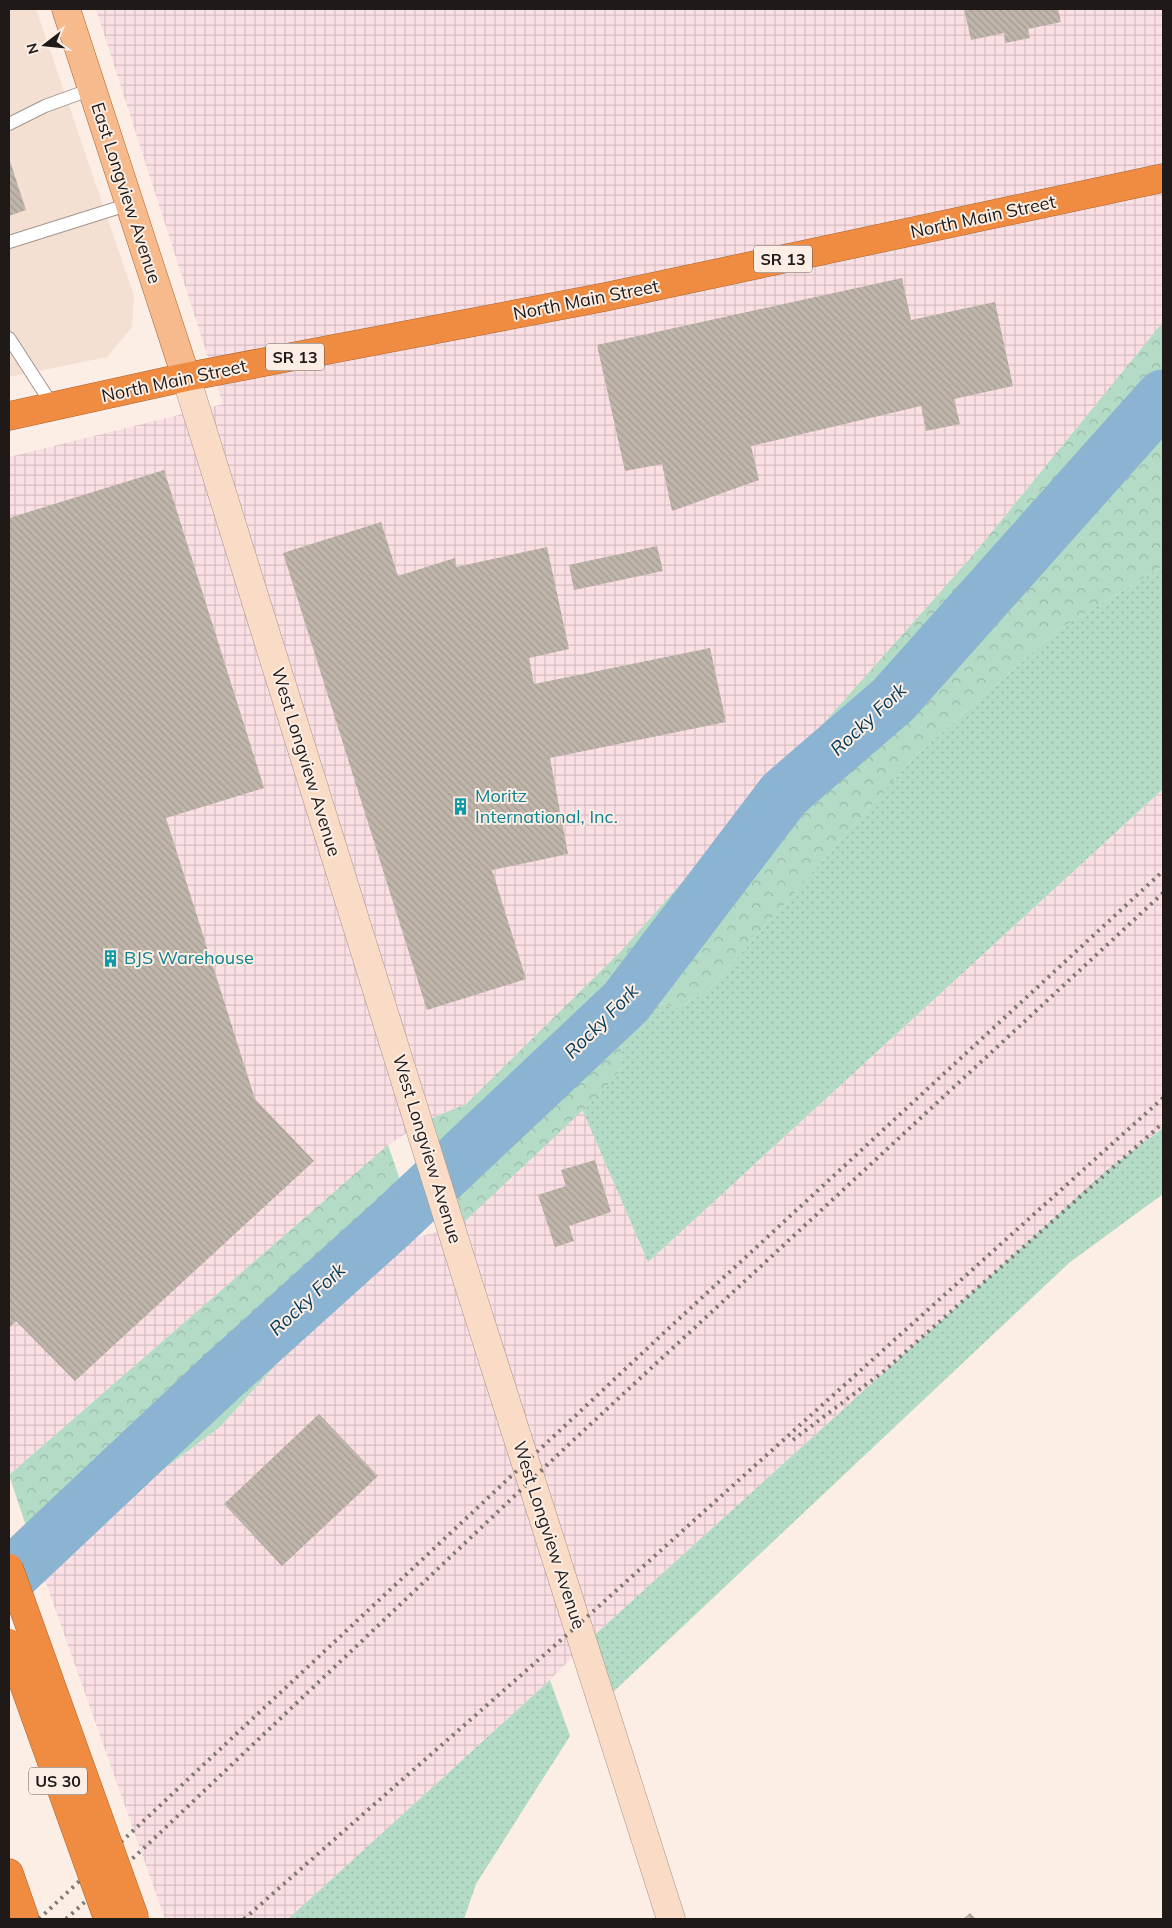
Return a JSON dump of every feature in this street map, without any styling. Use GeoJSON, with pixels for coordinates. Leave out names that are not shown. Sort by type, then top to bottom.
{"type":"FeatureCollection","features":[{"type":"Feature","properties":{"kind":"highway","name":"North Main Street"},"geometry":{"type":"LineString","coordinates":[[9,416],[186,377],[605,296],[1163,178]]}},
{"type":"Feature","properties":{"kind":"highway"},"geometry":{"type":"LineString","coordinates":[[9,1568],[135,1919]]}},
{"type":"Feature","properties":{"kind":"highway","name":"US 30"},"geometry":{"type":"LineString","coordinates":[[9,1642],[108,1919]]}},
{"type":"Feature","properties":{"kind":"highway"},"geometry":{"type":"LineString","coordinates":[[9,1873],[25,1919]]}},
{"type":"Feature","properties":{"kind":"main road","name":"East Longview Avenue"},"geometry":{"type":"LineString","coordinates":[[66,9],[186,377]]}},
{"type":"Feature","properties":{"kind":"street","name":"West Longview Avenue"},"geometry":{"type":"LineString","coordinates":[[186,377],[466,1276],[671,1919]]}},
{"type":"Feature","properties":{"kind":"lane"},"geometry":{"type":"LineString","coordinates":[[9,124],[45,106],[92,88]]}},
{"type":"Feature","properties":{"kind":"lane"},"geometry":{"type":"LineString","coordinates":[[9,242],[130,204]]}},
{"type":"Feature","properties":{"kind":"lane"},"geometry":{"type":"LineString","coordinates":[[9,338],[53,406]]}},
{"type":"Feature","properties":{"kind":"shaded area"},"geometry":{"type":"Polygon","coordinates":[[[9,9],[36,9],[134,296],[132,327],[107,357],[9,377],[9,9]]]}},
{"type":"Feature","properties":{"kind":"shaded area"},"geometry":{"type":"Polygon","coordinates":[[[96,9],[1163,9],[1163,322],[973,555],[621,951],[466,1104],[429,1119],[388,1145],[9,1475],[9,457],[223,404],[96,9]]]}},
{"type":"Feature","properties":{"kind":"shaded area"},"geometry":{"type":"Polygon","coordinates":[[[1163,789],[1163,1128],[1107,1170],[589,1640],[550,1680],[288,1919],[165,1919],[29,1535],[66,1535],[102,1515],[220,1427],[353,1279],[390,1246],[462,1224],[582,1109],[648,1262],[1163,789]]]}},
{"type":"Feature","properties":{"kind":"green space"},"geometry":{"type":"Polygon","coordinates":[[[1163,322],[1163,566],[1058,630],[912,759],[708,991],[677,1008],[645,999],[622,1021],[621,1069],[600,1094],[462,1224],[429,1119],[466,1104],[621,951],[973,555],[1163,322]]]}},
{"type":"Feature","properties":{"kind":"green space"},"geometry":{"type":"Polygon","coordinates":[[[1163,566],[1163,789],[648,1262],[582,1109],[600,1094],[621,1069],[622,1021],[645,999],[677,1008],[708,991],[912,759],[1058,630],[1163,566]]]}},
{"type":"Feature","properties":{"kind":"green space"},"geometry":{"type":"Polygon","coordinates":[[[1163,1128],[1163,1194],[1069,1263],[611,1694],[589,1640],[1107,1170],[1163,1128]]]}},
{"type":"Feature","properties":{"kind":"green space"},"geometry":{"type":"Polygon","coordinates":[[[388,1145],[419,1235],[390,1246],[353,1279],[220,1427],[102,1515],[66,1535],[29,1535],[9,1475],[388,1145]]]}},
{"type":"Feature","properties":{"kind":"green space"},"geometry":{"type":"Polygon","coordinates":[[[550,1680],[570,1736],[476,1884],[464,1919],[288,1919],[550,1680]]]}},
{"type":"Feature","properties":{"kind":"building"},"geometry":{"type":"Polygon","coordinates":[[[964,9],[1058,9],[1061,22],[1028,29],[1030,38],[1005,43],[1004,33],[971,40],[964,9]]]}},
{"type":"Feature","properties":{"kind":"building"},"geometry":{"type":"Polygon","coordinates":[[[9,158],[26,210],[9,216],[9,158]]]}},
{"type":"Feature","properties":{"kind":"building"},"geometry":{"type":"Polygon","coordinates":[[[902,278],[911,320],[995,302],[1013,386],[954,399],[960,424],[926,431],[921,406],[751,446],[759,480],[672,511],[662,464],[625,471],[597,345],[902,278]]]}},
{"type":"Feature","properties":{"kind":"building","name":"BJS Warehouse"},"geometry":{"type":"Polygon","coordinates":[[[164,470],[264,788],[166,818],[255,1099],[314,1161],[75,1381],[16,1321],[9,1328],[9,518],[164,470]]]}},
{"type":"Feature","properties":{"kind":"building","name":"Moritz International, Inc."},"geometry":{"type":"Polygon","coordinates":[[[381,522],[398,576],[455,558],[456,567],[547,547],[569,649],[529,658],[534,684],[710,648],[726,722],[550,758],[568,854],[492,870],[526,979],[427,1010],[283,553],[381,522]]]}},
{"type":"Feature","properties":{"kind":"building"},"geometry":{"type":"Polygon","coordinates":[[[657,546],[663,571],[574,590],[569,565],[657,546]]]}},
{"type":"Feature","properties":{"kind":"building"},"geometry":{"type":"Polygon","coordinates":[[[595,1160],[611,1212],[569,1226],[574,1241],[555,1247],[538,1195],[566,1186],[561,1170],[595,1160]]]}},
{"type":"Feature","properties":{"kind":"building"},"geometry":{"type":"Polygon","coordinates":[[[319,1414],[378,1476],[282,1566],[224,1504],[319,1414]]]}},
{"type":"Feature","properties":{"kind":"building"},"geometry":{"type":"Polygon","coordinates":[[[970,1913],[976,1919],[963,1919],[970,1913]]]}},
{"type":"Feature","properties":{"kind":"waterway","name":"Rocky Fork"},"geometry":{"type":"LineString","coordinates":[[9,1577],[220,1378],[394,1221],[626,1002],[784,794],[893,700],[1163,397]]}},
{"type":"Feature","properties":{"kind":"railway"},"geometry":{"type":"LineString","coordinates":[[39,1919],[668,1329],[1163,871]]}},
{"type":"Feature","properties":{"kind":"railway"},"geometry":{"type":"LineString","coordinates":[[66,1919],[144,1848],[565,1448],[1163,893]]}},
{"type":"Feature","properties":{"kind":"railway"},"geometry":{"type":"LineString","coordinates":[[244,1919],[578,1625],[1163,1098]]}},
{"type":"Feature","properties":{"kind":"railway"},"geometry":{"type":"LineString","coordinates":[[793,1440],[884,1371],[1163,1123]]}},
{"type":"Feature","properties":{"kind":"place","name":"Moritz International, Inc."},"geometry":{"type":"Point","coordinates":[461,806]}},
{"type":"Feature","properties":{"kind":"place","name":"BJS Warehouse"},"geometry":{"type":"Point","coordinates":[110,958]}}]}
